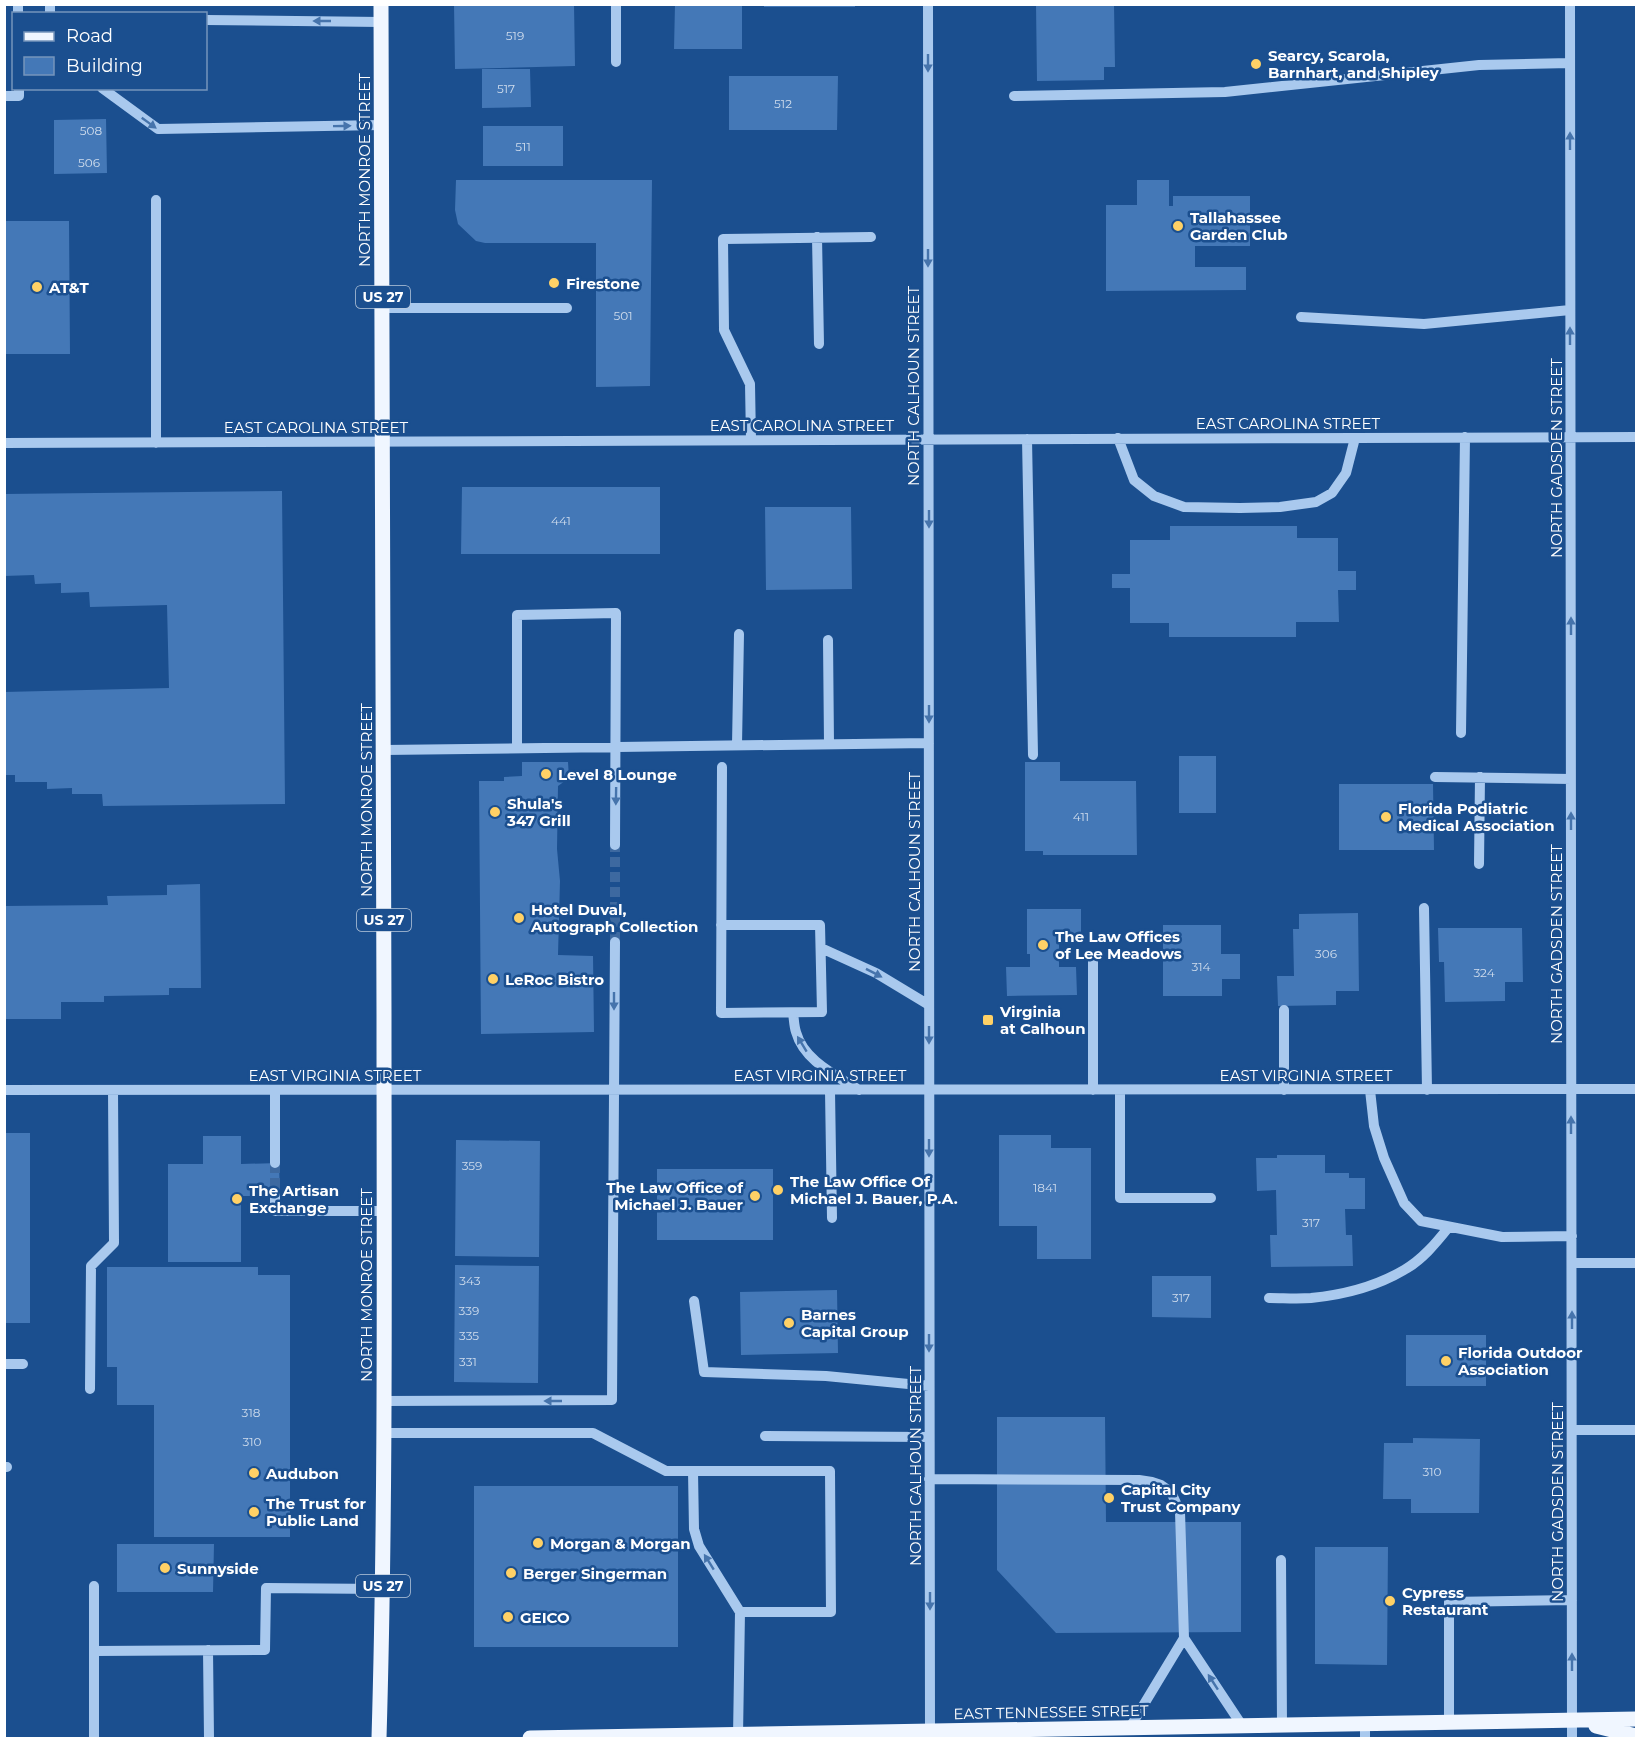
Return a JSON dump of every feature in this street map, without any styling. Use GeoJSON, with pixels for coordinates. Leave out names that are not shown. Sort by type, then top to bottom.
{"type":"FeatureCollection","features":[{"type":"Feature","properties":{"kind":"main road","name":"NORTH MONROE STREET"},"geometry":{"type":"LineString","coordinates":[[379,1738],[383,1589],[384,1210],[381,4]]}},
{"type":"Feature","properties":{"kind":"main road","name":"EAST TENNESSEE STREET"},"geometry":{"type":"LineString","coordinates":[[530,1738],[930,1736],[1040,1734],[1129,1728],[1153,1733],[1243,1727],[1272,1730],[1365,1731],[1449,1723],[1636,1719]]}},
{"type":"Feature","properties":{"kind":"main road","name":"EAST TENNESSEE STREET"},"geometry":{"type":"LineString","coordinates":[[1572,1720],[1636,1736]]}},
{"type":"Feature","properties":{"kind":"street"},"geometry":{"type":"LineString","coordinates":[[616,4],[616,62]]}},
{"type":"Feature","properties":{"kind":"street","name":"NORTH CALHOUN STREET"},"geometry":{"type":"LineString","coordinates":[[928,4],[930,1736]]}},
{"type":"Feature","properties":{"kind":"street","name":"NORTH GADSDEN STREET"},"geometry":{"type":"LineString","coordinates":[[1570,4],[1572,1738]]}},
{"type":"Feature","properties":{"kind":"street"},"geometry":{"type":"LineString","coordinates":[[207,20],[381,22]]}},
{"type":"Feature","properties":{"kind":"street"},"geometry":{"type":"LineString","coordinates":[[1014,96],[1226,92],[1479,65],[1570,63]]}},
{"type":"Feature","properties":{"kind":"street"},"geometry":{"type":"LineString","coordinates":[[4,96],[19,96],[19,90]]}},
{"type":"Feature","properties":{"kind":"street"},"geometry":{"type":"LineString","coordinates":[[105,90],[158,129],[381,125]]}},
{"type":"Feature","properties":{"kind":"street"},"geometry":{"type":"LineString","coordinates":[[156,200],[156,443]]}},
{"type":"Feature","properties":{"kind":"street"},"geometry":{"type":"LineString","coordinates":[[817,237],[819,344]]}},
{"type":"Feature","properties":{"kind":"street"},"geometry":{"type":"LineString","coordinates":[[751,440],[750,384],[724,330],[723,239],[871,237]]}},
{"type":"Feature","properties":{"kind":"street"},"geometry":{"type":"LineString","coordinates":[[383,308],[567,308]]}},
{"type":"Feature","properties":{"kind":"street"},"geometry":{"type":"LineString","coordinates":[[1301,317],[1424,324],[1570,310]]}},
{"type":"Feature","properties":{"kind":"street"},"geometry":{"type":"LineString","coordinates":[[1461,733],[1465,437]]}},
{"type":"Feature","properties":{"kind":"street","name":"EAST CAROLINA STREET"},"geometry":{"type":"LineString","coordinates":[[4,443],[1636,437]]}},
{"type":"Feature","properties":{"kind":"street"},"geometry":{"type":"LineString","coordinates":[[1118,438],[1134,480],[1154,495],[1184,507],[1240,508],[1280,507],[1316,502],[1332,493],[1346,473],[1355,438]]}},
{"type":"Feature","properties":{"kind":"street"},"geometry":{"type":"LineString","coordinates":[[1027,439],[1033,755]]}},
{"type":"Feature","properties":{"kind":"street"},"geometry":{"type":"LineString","coordinates":[[517,748],[517,615],[616,613],[615,845]]}},
{"type":"Feature","properties":{"kind":"street"},"geometry":{"type":"LineString","coordinates":[[737,745],[739,634]]}},
{"type":"Feature","properties":{"kind":"street"},"geometry":{"type":"LineString","coordinates":[[828,640],[829,744]]}},
{"type":"Feature","properties":{"kind":"street"},"geometry":{"type":"LineString","coordinates":[[384,750],[929,743]]}},
{"type":"Feature","properties":{"kind":"street"},"geometry":{"type":"LineString","coordinates":[[721,925],[820,925],[822,1012],[721,1013],[721,925],[722,766]]}},
{"type":"Feature","properties":{"kind":"street"},"geometry":{"type":"LineString","coordinates":[[1435,777],[1571,779]]}},
{"type":"Feature","properties":{"kind":"street"},"geometry":{"type":"LineString","coordinates":[[1479,864],[1480,777]]}},
{"type":"Feature","properties":{"kind":"street"},"geometry":{"type":"LineString","coordinates":[[1424,908],[1427,1090]]}},
{"type":"Feature","properties":{"kind":"street"},"geometry":{"type":"LineString","coordinates":[[383,1401],[612,1400],[615,942]]}},
{"type":"Feature","properties":{"kind":"street"},"geometry":{"type":"LineString","coordinates":[[821,948],[876,973],[929,1005]]}},
{"type":"Feature","properties":{"kind":"street"},"geometry":{"type":"LineString","coordinates":[[1093,958],[1093,1090]]}},
{"type":"Feature","properties":{"kind":"street"},"geometry":{"type":"LineString","coordinates":[[1284,1010],[1284,1090]]}},
{"type":"Feature","properties":{"kind":"street"},"geometry":{"type":"LineString","coordinates":[[793,1013],[795,1032],[803,1048],[816,1062],[860,1090]]}},
{"type":"Feature","properties":{"kind":"street","name":"EAST VIRGINIA STREET"},"geometry":{"type":"LineString","coordinates":[[4,1090],[1636,1089]]}},
{"type":"Feature","properties":{"kind":"street"},"geometry":{"type":"LineString","coordinates":[[90,1389],[91,1266],[114,1244],[113,1090]]}},
{"type":"Feature","properties":{"kind":"street"},"geometry":{"type":"LineString","coordinates":[[275,1090],[275,1163]]}},
{"type":"Feature","properties":{"kind":"street"},"geometry":{"type":"LineString","coordinates":[[830,1090],[832,1218]]}},
{"type":"Feature","properties":{"kind":"street"},"geometry":{"type":"LineString","coordinates":[[1120,1090],[1120,1198],[1211,1198]]}},
{"type":"Feature","properties":{"kind":"street"},"geometry":{"type":"LineString","coordinates":[[1370,1090],[1374,1126],[1384,1158],[1404,1203],[1421,1221],[1502,1237],[1572,1236]]}},
{"type":"Feature","properties":{"kind":"street"},"geometry":{"type":"LineString","coordinates":[[275,1196],[275,1210],[384,1210]]}},
{"type":"Feature","properties":{"kind":"street"},"geometry":{"type":"LineString","coordinates":[[1269,1298],[1321,1297],[1374,1283],[1405,1269],[1436,1244],[1448,1228]]}},
{"type":"Feature","properties":{"kind":"street"},"geometry":{"type":"LineString","coordinates":[[1572,1263],[1636,1263]]}},
{"type":"Feature","properties":{"kind":"street"},"geometry":{"type":"LineString","coordinates":[[694,1301],[704,1372],[826,1376],[929,1386]]}},
{"type":"Feature","properties":{"kind":"street"},"geometry":{"type":"LineString","coordinates":[[4,1364],[23,1364]]}},
{"type":"Feature","properties":{"kind":"street"},"geometry":{"type":"LineString","coordinates":[[1572,1430],[1636,1430]]}},
{"type":"Feature","properties":{"kind":"street"},"geometry":{"type":"LineString","coordinates":[[383,1433],[593,1433],[666,1471],[830,1471],[831,1611],[740,1612]]}},
{"type":"Feature","properties":{"kind":"street"},"geometry":{"type":"LineString","coordinates":[[765,1436],[929,1437]]}},
{"type":"Feature","properties":{"kind":"street"},"geometry":{"type":"LineString","coordinates":[[693,1471],[696,1537],[699,1546],[740,1612],[731,1737]]}},
{"type":"Feature","properties":{"kind":"street"},"geometry":{"type":"LineString","coordinates":[[929,1479],[1139,1480],[1161,1485],[1172,1492],[1180,1512],[1184,1638],[1243,1727]]}},
{"type":"Feature","properties":{"kind":"street"},"geometry":{"type":"LineString","coordinates":[[1272,1730],[1281,1560]]}},
{"type":"Feature","properties":{"kind":"street"},"geometry":{"type":"LineString","coordinates":[[94,1586],[94,1738]]}},
{"type":"Feature","properties":{"kind":"street"},"geometry":{"type":"LineString","coordinates":[[94,1652],[265,1650],[266,1588],[383,1589]]}},
{"type":"Feature","properties":{"kind":"street"},"geometry":{"type":"LineString","coordinates":[[1449,1723],[1449,1602],[1572,1600]]}},
{"type":"Feature","properties":{"kind":"street"},"geometry":{"type":"LineString","coordinates":[[1129,1728],[1184,1638]]}},
{"type":"Feature","properties":{"kind":"street"},"geometry":{"type":"LineString","coordinates":[[208,1650],[208,1738]]}},
{"type":"Feature","properties":{"kind":"building"},"geometry":{"type":"Polygon","coordinates":[[[454,4],[574,4],[575,66],[455,69],[454,4]]]}},
{"type":"Feature","properties":{"kind":"building"},"geometry":{"type":"Polygon","coordinates":[[[675,4],[742,4],[742,49],[674,49],[675,4]]]}},
{"type":"Feature","properties":{"kind":"building"},"geometry":{"type":"Polygon","coordinates":[[[764,4],[855,4],[855,7],[764,7],[764,4]]]}},
{"type":"Feature","properties":{"kind":"building"},"geometry":{"type":"Polygon","coordinates":[[[1036,4],[1114,4],[1115,67],[1104,67],[1104,80],[1037,81],[1036,4]]]}},
{"type":"Feature","properties":{"kind":"building"},"geometry":{"type":"Polygon","coordinates":[[[482,69],[530,69],[531,107],[482,108],[482,69]]]}},
{"type":"Feature","properties":{"kind":"building"},"geometry":{"type":"Polygon","coordinates":[[[729,76],[838,76],[837,130],[729,130],[729,76]]]}},
{"type":"Feature","properties":{"kind":"building"},"geometry":{"type":"Polygon","coordinates":[[[106,119],[107,173],[54,174],[54,120],[106,119]]]}},
{"type":"Feature","properties":{"kind":"building"},"geometry":{"type":"Polygon","coordinates":[[[483,126],[563,126],[563,166],[483,166],[483,126]]]}},
{"type":"Feature","properties":{"kind":"building"},"geometry":{"type":"Polygon","coordinates":[[[456,180],[652,180],[650,386],[596,387],[596,243],[485,243],[476,241],[458,224],[455,210],[456,180]]]}},
{"type":"Feature","properties":{"kind":"building","name":"Tallahassee Garden Club"},"geometry":{"type":"Polygon","coordinates":[[[1137,180],[1169,180],[1169,206],[1173,206],[1173,196],[1250,196],[1250,246],[1195,246],[1195,267],[1246,267],[1246,290],[1106,291],[1106,205],[1137,205],[1137,180]]]}},
{"type":"Feature","properties":{"kind":"building","name":"AT&T"},"geometry":{"type":"Polygon","coordinates":[[[4,221],[69,221],[70,354],[4,354],[4,221]]]}},
{"type":"Feature","properties":{"kind":"building"},"geometry":{"type":"Polygon","coordinates":[[[462,487],[660,487],[660,554],[461,554],[462,487]]]}},
{"type":"Feature","properties":{"kind":"building"},"geometry":{"type":"Polygon","coordinates":[[[282,491],[285,804],[103,806],[102,794],[72,794],[72,788],[47,789],[47,782],[15,782],[15,775],[4,775],[4,692],[169,688],[167,605],[90,607],[89,592],[61,593],[61,583],[35,584],[34,575],[4,576],[4,494],[282,491]]]}},
{"type":"Feature","properties":{"kind":"building"},"geometry":{"type":"Polygon","coordinates":[[[765,507],[851,507],[852,589],[766,590],[765,507]]]}},
{"type":"Feature","properties":{"kind":"building"},"geometry":{"type":"Polygon","coordinates":[[[1170,526],[1297,526],[1297,538],[1338,538],[1338,571],[1356,571],[1356,590],[1338,590],[1339,622],[1296,622],[1296,637],[1169,637],[1169,623],[1130,623],[1130,588],[1112,588],[1112,574],[1130,574],[1130,540],[1170,540],[1170,526]]]}},
{"type":"Feature","properties":{"kind":"building"},"geometry":{"type":"Polygon","coordinates":[[[1179,756],[1216,756],[1216,813],[1179,813],[1179,756]]]}},
{"type":"Feature","properties":{"kind":"building","name":"Hotel Duval, Autograph Collection"},"geometry":{"type":"Polygon","coordinates":[[[522,762],[568,762],[569,778],[558,786],[557,849],[560,881],[558,955],[593,956],[594,1032],[481,1034],[479,781],[504,781],[504,777],[522,776],[522,762]]]}},
{"type":"Feature","properties":{"kind":"building"},"geometry":{"type":"Polygon","coordinates":[[[1025,762],[1060,762],[1060,781],[1136,781],[1137,855],[1043,855],[1043,851],[1025,851],[1025,762]]]}},
{"type":"Feature","properties":{"kind":"building","name":"Florida Podiatric Medical Association"},"geometry":{"type":"Polygon","coordinates":[[[1339,784],[1433,784],[1434,850],[1339,850],[1339,784]]]}},
{"type":"Feature","properties":{"kind":"building"},"geometry":{"type":"Polygon","coordinates":[[[200,884],[201,988],[169,988],[169,995],[104,996],[104,1002],[61,1002],[61,1019],[4,1019],[4,906],[108,905],[107,896],[167,895],[167,885],[200,884]]]}},
{"type":"Feature","properties":{"kind":"building","name":"The Law Offices of Lee Meadows"},"geometry":{"type":"Polygon","coordinates":[[[1027,909],[1081,909],[1081,935],[1059,935],[1059,967],[1076,967],[1077,995],[1007,996],[1006,967],[1030,967],[1030,954],[1027,954],[1027,909]]]}},
{"type":"Feature","properties":{"kind":"building"},"geometry":{"type":"Polygon","coordinates":[[[1358,913],[1359,991],[1336,991],[1336,1005],[1278,1006],[1277,976],[1294,976],[1293,929],[1299,929],[1299,914],[1358,913]]]}},
{"type":"Feature","properties":{"kind":"building"},"geometry":{"type":"Polygon","coordinates":[[[1163,925],[1221,925],[1221,954],[1240,954],[1240,979],[1222,979],[1222,996],[1163,996],[1163,925]]]}},
{"type":"Feature","properties":{"kind":"building"},"geometry":{"type":"Polygon","coordinates":[[[1438,928],[1522,928],[1523,982],[1505,982],[1505,1001],[1445,1002],[1444,962],[1439,962],[1438,928]]]}},
{"type":"Feature","properties":{"kind":"building"},"geometry":{"type":"Polygon","coordinates":[[[4,1133],[30,1133],[30,1323],[4,1323],[4,1133]]]}},
{"type":"Feature","properties":{"kind":"building"},"geometry":{"type":"Polygon","coordinates":[[[999,1135],[1051,1135],[1051,1148],[1091,1148],[1091,1259],[1037,1259],[1037,1226],[999,1226],[999,1135]]]}},
{"type":"Feature","properties":{"kind":"building"},"geometry":{"type":"Polygon","coordinates":[[[203,1136],[241,1136],[241,1164],[279,1163],[280,1196],[241,1196],[241,1262],[168,1262],[168,1164],[203,1164],[203,1136]]]}},
{"type":"Feature","properties":{"kind":"building"},"geometry":{"type":"Polygon","coordinates":[[[456,1140],[540,1141],[539,1257],[455,1256],[456,1140]]]}},
{"type":"Feature","properties":{"kind":"building"},"geometry":{"type":"Polygon","coordinates":[[[1277,1155],[1325,1155],[1325,1173],[1349,1173],[1349,1178],[1365,1178],[1365,1209],[1345,1209],[1346,1235],[1352,1235],[1353,1266],[1271,1267],[1270,1235],[1277,1235],[1276,1190],[1257,1191],[1256,1158],[1277,1158],[1277,1155]]]}},
{"type":"Feature","properties":{"kind":"building"},"geometry":{"type":"Polygon","coordinates":[[[657,1169],[773,1169],[773,1240],[657,1240],[657,1169]]]}},
{"type":"Feature","properties":{"kind":"building"},"geometry":{"type":"Polygon","coordinates":[[[455,1265],[539,1266],[538,1383],[454,1382],[455,1265]]]}},
{"type":"Feature","properties":{"kind":"building"},"geometry":{"type":"Polygon","coordinates":[[[107,1267],[258,1267],[258,1275],[290,1275],[290,1537],[154,1537],[154,1405],[117,1405],[117,1367],[107,1367],[107,1267]]]}},
{"type":"Feature","properties":{"kind":"building"},"geometry":{"type":"Polygon","coordinates":[[[1152,1276],[1211,1276],[1211,1318],[1152,1317],[1152,1276]]]}},
{"type":"Feature","properties":{"kind":"building","name":"Barnes Capital Group"},"geometry":{"type":"Polygon","coordinates":[[[837,1290],[838,1353],[741,1355],[740,1292],[837,1290]]]}},
{"type":"Feature","properties":{"kind":"building","name":"Florida Outdoor Association"},"geometry":{"type":"Polygon","coordinates":[[[1406,1335],[1486,1335],[1486,1386],[1406,1386],[1406,1335]]]}},
{"type":"Feature","properties":{"kind":"building"},"geometry":{"type":"Polygon","coordinates":[[[997,1417],[1105,1417],[1106,1522],[1241,1522],[1241,1632],[1056,1633],[997,1570],[997,1417]]]}},
{"type":"Feature","properties":{"kind":"building"},"geometry":{"type":"Polygon","coordinates":[[[1413,1438],[1480,1439],[1479,1513],[1411,1513],[1411,1499],[1383,1499],[1384,1443],[1413,1443],[1413,1438]]]}},
{"type":"Feature","properties":{"kind":"building"},"geometry":{"type":"Polygon","coordinates":[[[474,1486],[678,1486],[678,1647],[474,1647],[474,1486]]]}},
{"type":"Feature","properties":{"kind":"building","name":"Sunnyside"},"geometry":{"type":"Polygon","coordinates":[[[117,1544],[214,1544],[213,1592],[117,1592],[117,1544]]]}},
{"type":"Feature","properties":{"kind":"building"},"geometry":{"type":"Polygon","coordinates":[[[1315,1547],[1388,1547],[1387,1665],[1315,1664],[1315,1547]]]}},
{"type":"Feature","properties":{"kind":"tunnel"},"geometry":{"type":"LineString","coordinates":[[615,845],[615,942]]}},
{"type":"Feature","properties":{"kind":"tunnel"},"geometry":{"type":"LineString","coordinates":[[275,1163],[275,1196]]}},
{"type":"Feature","properties":{"kind":"place","name":"Searcy, Scarola, Barnhart, and Shipley"},"geometry":{"type":"Point","coordinates":[1256,64]}},
{"type":"Feature","properties":{"kind":"place","name":"Tallahassee Garden Club"},"geometry":{"type":"Point","coordinates":[1178,226]}},
{"type":"Feature","properties":{"kind":"place","name":"Firestone"},"geometry":{"type":"Point","coordinates":[554,283]}},
{"type":"Feature","properties":{"kind":"place","name":"AT&T"},"geometry":{"type":"Point","coordinates":[37,287]}},
{"type":"Feature","properties":{"kind":"place","name":"Level 8 Lounge"},"geometry":{"type":"Point","coordinates":[546,774]}},
{"type":"Feature","properties":{"kind":"place","name":"Shula's 347 Grill"},"geometry":{"type":"Point","coordinates":[495,812]}},
{"type":"Feature","properties":{"kind":"place","name":"Florida Podiatric Medical Association"},"geometry":{"type":"Point","coordinates":[1386,817]}},
{"type":"Feature","properties":{"kind":"place","name":"Hotel Duval, Autograph Collection"},"geometry":{"type":"Point","coordinates":[519,918]}},
{"type":"Feature","properties":{"kind":"place","name":"The Law Offices of Lee Meadows"},"geometry":{"type":"Point","coordinates":[1043,945]}},
{"type":"Feature","properties":{"kind":"place","name":"LeRoc Bistro"},"geometry":{"type":"Point","coordinates":[493,979]}},
{"type":"Feature","properties":{"kind":"place","name":"Virginia at Calhoun"},"geometry":{"type":"Point","coordinates":[988,1020]}},
{"type":"Feature","properties":{"kind":"place","name":"The Law Office Of Michael J. Bauer, P.A."},"geometry":{"type":"Point","coordinates":[778,1190]}},
{"type":"Feature","properties":{"kind":"place","name":"The Law Office of Michael J. Bauer"},"geometry":{"type":"Point","coordinates":[755,1196]}},
{"type":"Feature","properties":{"kind":"place","name":"The Artisan Exchange"},"geometry":{"type":"Point","coordinates":[237,1199]}},
{"type":"Feature","properties":{"kind":"place","name":"Barnes Capital Group"},"geometry":{"type":"Point","coordinates":[789,1323]}},
{"type":"Feature","properties":{"kind":"place","name":"Florida Outdoor Association"},"geometry":{"type":"Point","coordinates":[1446,1361]}},
{"type":"Feature","properties":{"kind":"place","name":"Audubon"},"geometry":{"type":"Point","coordinates":[254,1473]}},
{"type":"Feature","properties":{"kind":"place","name":"Capital City Trust Company"},"geometry":{"type":"Point","coordinates":[1109,1498]}},
{"type":"Feature","properties":{"kind":"place","name":"The Trust for Public Land"},"geometry":{"type":"Point","coordinates":[254,1512]}},
{"type":"Feature","properties":{"kind":"place","name":"Morgan & Morgan"},"geometry":{"type":"Point","coordinates":[538,1543]}},
{"type":"Feature","properties":{"kind":"place","name":"Sunnyside"},"geometry":{"type":"Point","coordinates":[165,1568]}},
{"type":"Feature","properties":{"kind":"place","name":"Berger Singerman"},"geometry":{"type":"Point","coordinates":[511,1573]}},
{"type":"Feature","properties":{"kind":"place","name":"Cypress Restaurant"},"geometry":{"type":"Point","coordinates":[1390,1601]}},
{"type":"Feature","properties":{"kind":"place","name":"GEICO"},"geometry":{"type":"Point","coordinates":[508,1617]}}]}
